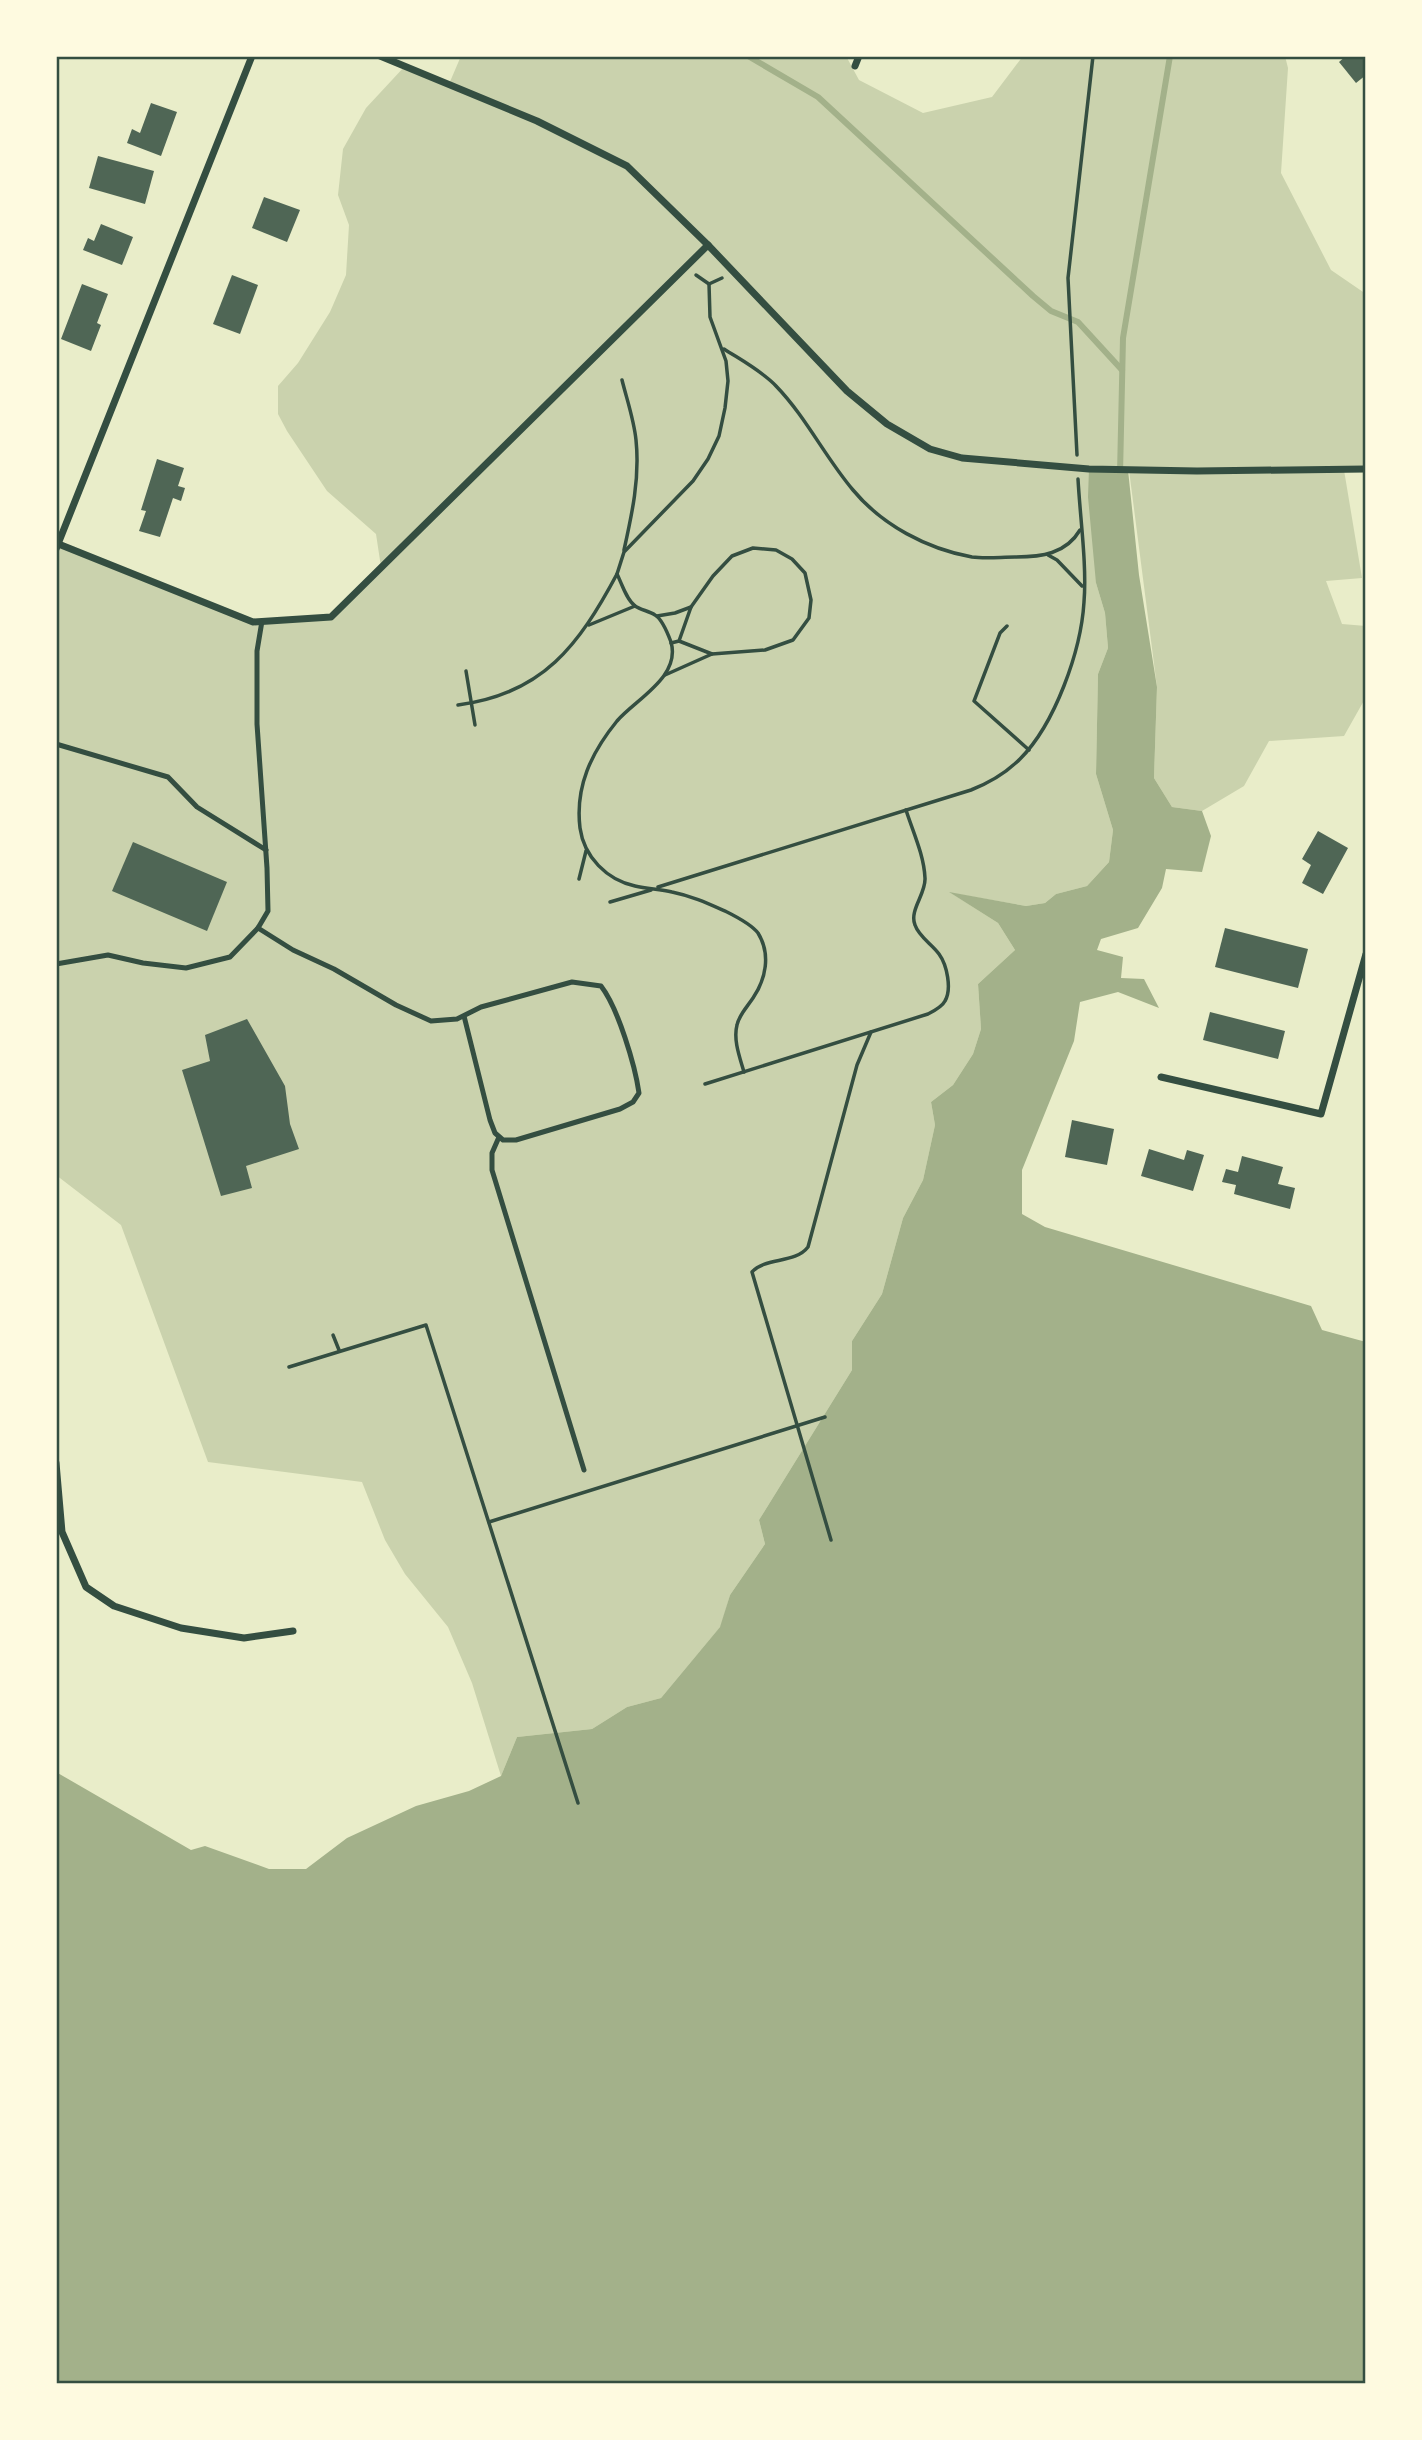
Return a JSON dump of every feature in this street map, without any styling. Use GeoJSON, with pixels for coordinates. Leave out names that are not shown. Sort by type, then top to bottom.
{"type":"FeatureCollection","features":[{"type":"Feature","properties":{"kind":"street"},"geometry":{"type":"LineString","coordinates":[[252,56],[57,545],[253,622],[331,617],[708,245]]}},
{"type":"Feature","properties":{"kind":"street"},"geometry":{"type":"LineString","coordinates":[[380,56],[537,121],[627,166],[708,245],[847,391],[887,424],[930,449],[962,457],[1090,469],[1366,469]]}},
{"type":"Feature","properties":{"kind":"street"},"geometry":{"type":"LineString","coordinates":[[855,66],[859,56]]}},
{"type":"Feature","properties":{"kind":"street"},"geometry":{"type":"LineString","coordinates":[[1161,1077],[1321,1114],[1366,954]]}},
{"type":"Feature","properties":{"kind":"street"},"geometry":{"type":"LineString","coordinates":[[56,1463],[62,1532],[86,1587],[114,1606],[181,1628],[244,1638],[293,1631]]}},
{"type":"Feature","properties":{"kind":"lane"},"geometry":{"type":"LineString","coordinates":[[56,964],[108,955],[143,963],[186,968],[230,957],[258,928],[268,911],[257,724],[257,650],[262,621]]}},
{"type":"Feature","properties":{"kind":"lane"},"geometry":{"type":"LineString","coordinates":[[56,744],[167,777],[197,807],[266,850]]}},
{"type":"Feature","properties":{"kind":"lane"},"geometry":{"type":"LineString","coordinates":[[258,928],[293,950],[431,1021],[457,1019],[481,1007],[572,982],[601,986],[611,998],[637,1078],[639,1093],[633,1102],[620,1109],[516,1140],[503,1140],[490,1120],[464,1016]]}},
{"type":"Feature","properties":{"kind":"lane"},"geometry":{"type":"LineString","coordinates":[[499,1137],[492,1153],[492,1170],[584,1470]]}},
{"type":"Feature","properties":{"kind":"path"},"geometry":{"type":"LineString","coordinates":[[1077,457],[1068,278],[1093,56]]}},
{"type":"Feature","properties":{"kind":"path"},"geometry":{"type":"LineString","coordinates":[[685,267],[709,284]]}},
{"type":"Feature","properties":{"kind":"path"},"geometry":{"type":"LineString","coordinates":[[709,284],[734,273]]}},
{"type":"Feature","properties":{"kind":"path"},"geometry":{"type":"LineString","coordinates":[[624,552],[693,481],[719,436],[728,381],[720,340],[710,317],[709,284]]}},
{"type":"Feature","properties":{"kind":"path"},"geometry":{"type":"LineString","coordinates":[[722,348],[775,385],[853,490],[877,514],[912,537],[941,549],[974,557],[1030,557],[1048,555],[1064,549],[1081,529]]}},
{"type":"Feature","properties":{"kind":"path"},"geometry":{"type":"LineString","coordinates":[[458,705],[509,694],[539,676],[588,626],[617,574],[634,507],[637,473],[636,440],[622,380]]}},
{"type":"Feature","properties":{"kind":"path"},"geometry":{"type":"LineString","coordinates":[[610,901],[988,783],[1011,767],[1029,750],[1047,720],[1059,696],[1075,649],[1084,602],[1078,477]]}},
{"type":"Feature","properties":{"kind":"path"},"geometry":{"type":"LineString","coordinates":[[663,676],[712,654],[765,650],[793,640],[808,618],[811,600],[805,573],[792,558],[776,550],[753,548],[732,556],[713,576],[691,607],[679,641]]}},
{"type":"Feature","properties":{"kind":"path"},"geometry":{"type":"LineString","coordinates":[[1048,555],[1057,560],[1084,587]]}},
{"type":"Feature","properties":{"kind":"path"},"geometry":{"type":"LineString","coordinates":[[617,574],[635,606],[657,615],[675,613],[691,607]]}},
{"type":"Feature","properties":{"kind":"path"},"geometry":{"type":"LineString","coordinates":[[588,626],[635,606]]}},
{"type":"Feature","properties":{"kind":"path"},"geometry":{"type":"LineString","coordinates":[[657,615],[673,651],[669,665],[659,683],[619,719],[599,745],[587,767],[581,785],[580,826],[583,844],[604,871],[615,878],[634,886],[695,898],[738,917],[757,932],[764,946],[766,965],[762,981],[736,1027],[744,1072]]}},
{"type":"Feature","properties":{"kind":"path"},"geometry":{"type":"LineString","coordinates":[[1007,626],[1000,633],[974,701],[1029,750]]}},
{"type":"Feature","properties":{"kind":"path"},"geometry":{"type":"LineString","coordinates":[[671,643],[679,641],[712,654]]}},
{"type":"Feature","properties":{"kind":"path"},"geometry":{"type":"LineString","coordinates":[[466,671],[475,724]]}},
{"type":"Feature","properties":{"kind":"path"},"geometry":{"type":"LineString","coordinates":[[705,1084],[928,1014],[946,1000],[947,974],[941,955],[915,927],[914,918],[926,881],[923,862],[906,810]]}},
{"type":"Feature","properties":{"kind":"path"},"geometry":{"type":"LineString","coordinates":[[579,879],[586,849]]}},
{"type":"Feature","properties":{"kind":"path"},"geometry":{"type":"LineString","coordinates":[[831,1540],[752,1272],[758,1267],[795,1257],[804,1252],[810,1240],[857,1065],[871,1032]]}},
{"type":"Feature","properties":{"kind":"path"},"geometry":{"type":"LineString","coordinates":[[289,1367],[426,1325],[578,1803]]}},
{"type":"Feature","properties":{"kind":"path"},"geometry":{"type":"LineString","coordinates":[[333,1335],[339,1350]]}},
{"type":"Feature","properties":{"kind":"path"},"geometry":{"type":"LineString","coordinates":[[489,1522],[825,1417]]}},
{"type":"Feature","properties":{"kind":"shaded area"},"geometry":{"type":"Polygon","coordinates":[[[461,56],[846,56],[859,80],[923,113],[992,97],[1023,56],[1285,56],[1288,68],[1281,173],[1331,270],[1366,294],[1366,469],[1344,470],[1362,578],[1326,581],[1342,624],[1366,626],[1366,697],[1344,736],[1269,741],[1244,786],[1202,811],[1172,807],[1154,778],[1157,687],[1129,470],[1096,583],[1105,613],[1108,648],[1098,674],[1096,774],[1113,830],[1109,862],[1087,886],[1056,894],[1045,903],[1026,906],[951,893],[998,923],[1015,950],[978,984],[981,1029],[973,1054],[953,1085],[931,1102],[935,1125],[923,1180],[903,1218],[882,1294],[852,1341],[852,1370],[759,1520],[765,1544],[730,1595],[721,1626],[661,1698],[627,1707],[592,1729],[517,1737],[501,1776],[472,1683],[448,1627],[405,1574],[385,1540],[362,1482],[208,1462],[121,1225],[56,1175],[56,549],[58,544],[253,622],[330,617],[381,567],[376,534],[327,491],[287,431],[278,414],[278,386],[298,363],[330,312],[346,275],[349,225],[338,195],[343,149],[366,108],[405,66],[449,84],[461,56]]]}},
{"type":"Feature","properties":{"kind":"shaded area"},"geometry":{"type":"Polygon","coordinates":[[[1089,469],[1128,470],[1139,575],[1157,687],[1154,778],[1172,807],[1202,811],[1211,836],[1202,872],[1166,869],[1162,888],[1138,928],[1101,939],[1097,950],[1123,957],[1121,978],[1144,979],[1159,1008],[1118,992],[1080,1002],[1074,1041],[1022,1170],[1022,1214],[1045,1227],[1311,1306],[1322,1330],[1366,1342],[1366,2384],[56,2384],[56,1772],[191,1850],[205,1846],[269,1869],[306,1869],[347,1838],[416,1806],[469,1791],[501,1776],[517,1737],[592,1729],[627,1707],[661,1698],[720,1627],[730,1595],[765,1544],[759,1520],[852,1370],[852,1341],[882,1294],[903,1218],[923,1180],[935,1125],[931,1102],[953,1085],[973,1054],[981,1029],[978,984],[1015,950],[998,923],[949,892],[1026,906],[1045,903],[1056,894],[1087,886],[1109,862],[1113,830],[1096,774],[1098,674],[1108,648],[1105,613],[1096,583],[1088,497],[1089,469]]]}},
{"type":"Feature","properties":{"kind":"building"},"geometry":{"type":"Polygon","coordinates":[[[1346,56],[1366,56],[1366,75],[1356,83],[1339,62],[1346,56]]]}},
{"type":"Feature","properties":{"kind":"building"},"geometry":{"type":"Polygon","coordinates":[[[151,103],[177,112],[161,156],[127,143],[132,129],[140,133],[151,103]]]}},
{"type":"Feature","properties":{"kind":"building"},"geometry":{"type":"Polygon","coordinates":[[[98,156],[154,171],[145,204],[89,188],[98,156]]]}},
{"type":"Feature","properties":{"kind":"building"},"geometry":{"type":"Polygon","coordinates":[[[264,197],[300,210],[287,242],[252,228],[264,197]]]}},
{"type":"Feature","properties":{"kind":"building"},"geometry":{"type":"Polygon","coordinates":[[[101,224],[133,237],[122,265],[83,250],[88,238],[94,241],[101,224]]]}},
{"type":"Feature","properties":{"kind":"building"},"geometry":{"type":"Polygon","coordinates":[[[232,275],[258,285],[240,334],[213,324],[232,275]]]}},
{"type":"Feature","properties":{"kind":"building"},"geometry":{"type":"Polygon","coordinates":[[[82,284],[108,294],[97,323],[101,325],[91,351],[61,339],[82,284]]]}},
{"type":"Feature","properties":{"kind":"building"},"geometry":{"type":"Polygon","coordinates":[[[157,459],[184,468],[178,486],[185,488],[181,501],[173,498],[160,537],[139,531],[146,511],[141,510],[157,459]]]}},
{"type":"Feature","properties":{"kind":"building"},"geometry":{"type":"Polygon","coordinates":[[[1318,831],[1348,848],[1323,894],[1302,883],[1311,865],[1302,859],[1318,831]]]}},
{"type":"Feature","properties":{"kind":"building"},"geometry":{"type":"Polygon","coordinates":[[[133,842],[227,882],[207,931],[112,891],[133,842]]]}},
{"type":"Feature","properties":{"kind":"building"},"geometry":{"type":"Polygon","coordinates":[[[1225,928],[1308,949],[1298,988],[1215,967],[1225,928]]]}},
{"type":"Feature","properties":{"kind":"building"},"geometry":{"type":"Polygon","coordinates":[[[1210,1012],[1285,1031],[1278,1059],[1203,1040],[1210,1012]]]}},
{"type":"Feature","properties":{"kind":"building"},"geometry":{"type":"Polygon","coordinates":[[[247,1019],[285,1086],[290,1124],[299,1149],[246,1166],[252,1188],[221,1196],[182,1070],[210,1061],[205,1035],[247,1019]]]}},
{"type":"Feature","properties":{"kind":"building"},"geometry":{"type":"Polygon","coordinates":[[[1072,1120],[1114,1129],[1107,1165],[1065,1157],[1072,1120]]]}},
{"type":"Feature","properties":{"kind":"building"},"geometry":{"type":"Polygon","coordinates":[[[1149,1149],[1184,1160],[1187,1150],[1204,1155],[1193,1191],[1141,1176],[1149,1149]]]}},
{"type":"Feature","properties":{"kind":"building"},"geometry":{"type":"Polygon","coordinates":[[[1242,1156],[1283,1167],[1278,1184],[1295,1188],[1290,1209],[1234,1194],[1236,1185],[1222,1182],[1226,1169],[1238,1172],[1242,1156]]]}},
{"type":"Feature","properties":{"kind":"waterway"},"geometry":{"type":"LineString","coordinates":[[748,56],[818,97],[1033,296],[1051,311],[1078,322],[1122,370]]}},
{"type":"Feature","properties":{"kind":"waterway"},"geometry":{"type":"LineString","coordinates":[[1120,474],[1123,338],[1170,56]]}}]}
